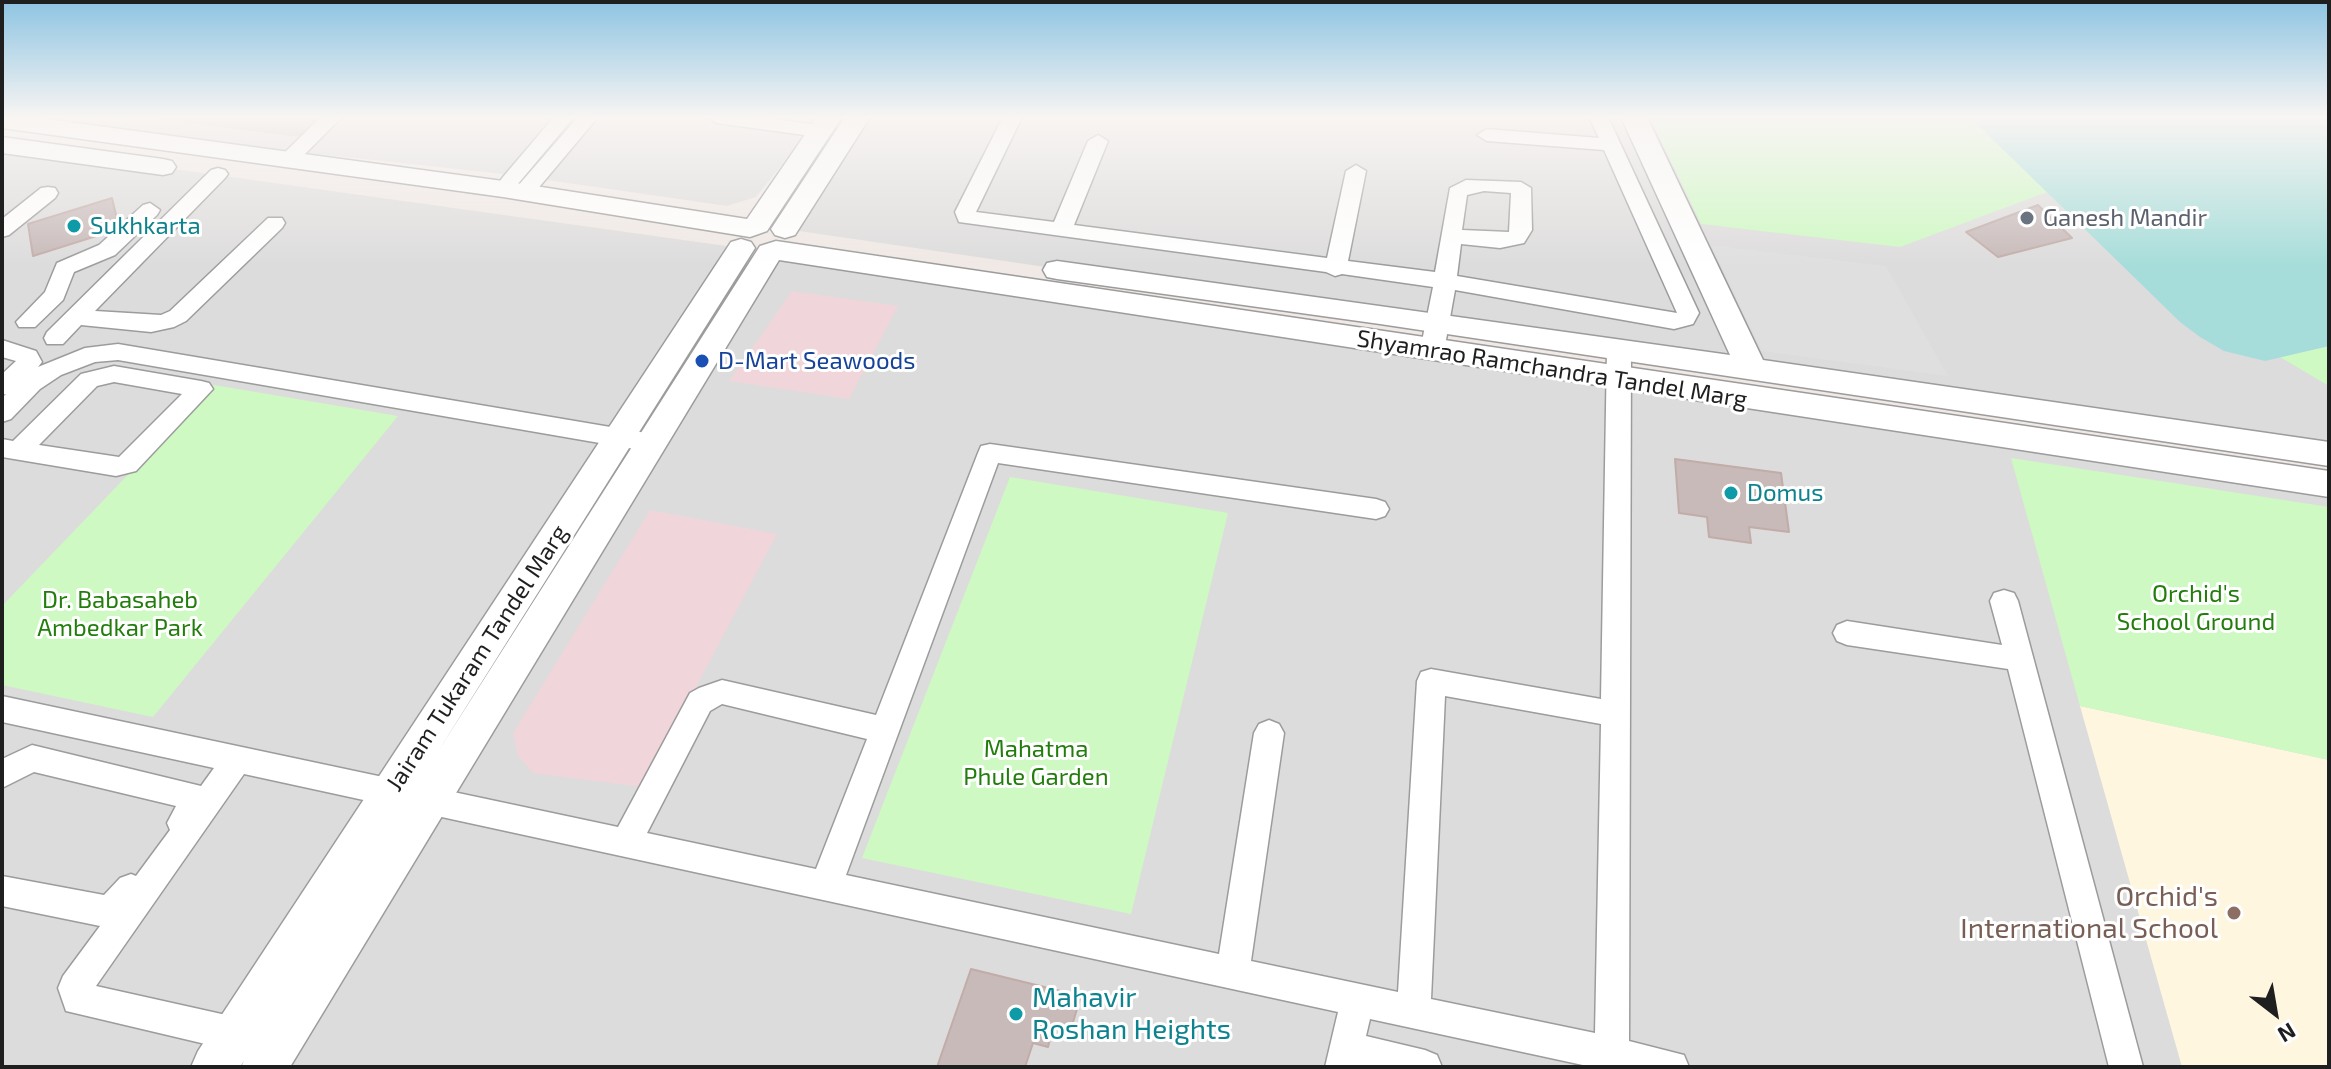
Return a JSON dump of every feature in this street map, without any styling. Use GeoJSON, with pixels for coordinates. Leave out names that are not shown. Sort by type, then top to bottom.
{"type":"FeatureCollection","features":[{"type":"Feature","properties":{"kind":"street","name":"Shyamrao Ramchandra Tandel Marg"},"geometry":{"type":"LineString","coordinates":[[165,167],[763,239],[1619,364],[2329,484]]}},
{"type":"Feature","properties":{"kind":"street","name":"Shyamrao Ramchandra Tandel Marg"},"geometry":{"type":"LineString","coordinates":[[338,167],[513,191],[763,239]]}},
{"type":"Feature","properties":{"kind":"street"},"geometry":{"type":"LineString","coordinates":[[513,191],[530,167]]}},
{"type":"Feature","properties":{"kind":"street"},"geometry":{"type":"LineString","coordinates":[[513,191],[537,167]]}},
{"type":"Feature","properties":{"kind":"street","name":"Jairam Tukaram Tandel Marg"},"geometry":{"type":"LineString","coordinates":[[214,1067],[391,792],[635,440],[763,239],[801,167]]}},
{"type":"Feature","properties":{"kind":"street","name":"Jairam Tukaram Tandel Marg"},"geometry":{"type":"LineString","coordinates":[[763,239],[819,167]]}},
{"type":"Feature","properties":{"kind":"street"},"geometry":{"type":"LineString","coordinates":[[987,167],[965,212],[966,217],[1335,269],[1445,281],[1674,321],[1685,319],[1688,313],[1620,167]]}},
{"type":"Feature","properties":{"kind":"street"},"geometry":{"type":"LineString","coordinates":[[1062,229],[1087,167]]}},
{"type":"Feature","properties":{"kind":"street"},"geometry":{"type":"LineString","coordinates":[[1657,167],[1752,369]]}},
{"type":"Feature","properties":{"kind":"street"},"geometry":{"type":"LineString","coordinates":[[1335,269],[1356,171]]}},
{"type":"Feature","properties":{"kind":"street"},"geometry":{"type":"LineString","coordinates":[[55,338],[218,174]]}},
{"type":"Feature","properties":{"kind":"street"},"geometry":{"type":"LineString","coordinates":[[2,230],[48,193]]}},
{"type":"Feature","properties":{"kind":"street"},"geometry":{"type":"LineString","coordinates":[[27,322],[55,295],[65,268],[107,250],[150,210]]}},
{"type":"Feature","properties":{"kind":"street"},"geometry":{"type":"LineString","coordinates":[[76,317],[151,324],[166,322],[178,316],[275,223]]}},
{"type":"Feature","properties":{"kind":"street"},"geometry":{"type":"LineString","coordinates":[[1434,337],[1452,236]]}},
{"type":"Feature","properties":{"kind":"street"},"geometry":{"type":"LineString","coordinates":[[2,320],[43,327],[79,357]]}},
{"type":"Feature","properties":{"kind":"street"},"geometry":{"type":"LineString","coordinates":[[2,348],[28,357],[30,362],[2,387]]}},
{"type":"Feature","properties":{"kind":"street"},"geometry":{"type":"LineString","coordinates":[[2,413],[32,383],[53,369],[79,357],[118,352],[635,440]]}},
{"type":"Feature","properties":{"kind":"street","name":"Shyamrao Ramchandra Tandel Marg"},"geometry":{"type":"LineString","coordinates":[[1619,364],[1752,369],[2329,454]]}},
{"type":"Feature","properties":{"kind":"street"},"geometry":{"type":"LineString","coordinates":[[1612,1060],[1619,364]]}},
{"type":"Feature","properties":{"kind":"street"},"geometry":{"type":"LineString","coordinates":[[8,452],[116,467],[127,464],[222,369]]}},
{"type":"Feature","properties":{"kind":"street"},"geometry":{"type":"LineString","coordinates":[[8,452],[89,380],[101,376],[114,374],[201,389]]}},
{"type":"Feature","properties":{"kind":"street","name":"Jairam Tukaram Tandel Marg"},"geometry":{"type":"LineString","coordinates":[[264,1067],[430,801],[635,440]]}},
{"type":"Feature","properties":{"kind":"street"},"geometry":{"type":"LineString","coordinates":[[8,452],[109,483]]}},
{"type":"Feature","properties":{"kind":"street"},"geometry":{"type":"LineString","coordinates":[[826,885],[990,453],[1376,509]]}},
{"type":"Feature","properties":{"kind":"street"},"geometry":{"type":"LineString","coordinates":[[2004,601],[2126,1067]]}},
{"type":"Feature","properties":{"kind":"street"},"geometry":{"type":"LineString","coordinates":[[1847,633],[2019,659]]}},
{"type":"Feature","properties":{"kind":"street"},"geometry":{"type":"LineString","coordinates":[[1414,1012],[1431,681],[1615,714]]}},
{"type":"Feature","properties":{"kind":"street"},"geometry":{"type":"LineString","coordinates":[[626,843],[700,702],[709,697],[722,692],[885,730]]}},
{"type":"Feature","properties":{"kind":"street"},"geometry":{"type":"LineString","coordinates":[[2,709],[1414,1012],[1612,1060],[1672,1067]]}},
{"type":"Feature","properties":{"kind":"street"},"geometry":{"type":"LineString","coordinates":[[1233,973],[1269,733]]}},
{"type":"Feature","properties":{"kind":"street"},"geometry":{"type":"LineString","coordinates":[[126,780],[154,741]]}},
{"type":"Feature","properties":{"kind":"street"},"geometry":{"type":"LineString","coordinates":[[2,774],[32,758],[192,796],[194,802],[191,810],[112,910],[102,911],[2,891]]}},
{"type":"Feature","properties":{"kind":"street"},"geometry":{"type":"LineString","coordinates":[[235,1034],[78,999],[75,988],[238,759]]}},
{"type":"Feature","properties":{"kind":"street"},"geometry":{"type":"LineString","coordinates":[[1358,1000],[1344,1058],[1425,1067]]}},
{"type":"Feature","properties":{"kind":"shaded area"},"geometry":{"type":"Polygon","coordinates":[[[2,167],[159,167],[741,248],[214,1067],[2,1067],[2,167]]]}},
{"type":"Feature","properties":{"kind":"shaded area"},"geometry":{"type":"Polygon","coordinates":[[[437,167],[780,167],[756,197],[727,206],[437,167]]]}},
{"type":"Feature","properties":{"kind":"shaded area"},"geometry":{"type":"Polygon","coordinates":[[[825,167],[2329,167],[2329,454],[785,229],[825,167]]]}},
{"type":"Feature","properties":{"kind":"shaded area"},"geometry":{"type":"Polygon","coordinates":[[[1711,245],[1886,266],[1948,376],[1762,351],[1711,245]]]}},
{"type":"Feature","properties":{"kind":"shaded area"},"geometry":{"type":"Polygon","coordinates":[[[770,252],[2329,484],[2329,1067],[265,1067],[770,252]]]}},
{"type":"Feature","properties":{"kind":"shaded area"},"geometry":{"type":"Polygon","coordinates":[[[792,291],[898,306],[849,399],[729,381],[792,291]]]}},
{"type":"Feature","properties":{"kind":"shaded area"},"geometry":{"type":"Polygon","coordinates":[[[650,510],[777,534],[643,787],[533,773],[518,756],[513,733],[650,510]]]}},
{"type":"Feature","properties":{"kind":"shaded area","name":"Orchid's International School"},"geometry":{"type":"Polygon","coordinates":[[[2080,706],[2329,760],[2329,1067],[2182,1067],[2080,706]]]}},
{"type":"Feature","properties":{"kind":"green space"},"geometry":{"type":"Polygon","coordinates":[[[1674,167],[2021,167],[2047,192],[1900,247],[1701,224],[1674,167]]]}},
{"type":"Feature","properties":{"kind":"green space"},"geometry":{"type":"Polygon","coordinates":[[[2329,346],[2329,386],[2280,357],[2329,346]]]}},
{"type":"Feature","properties":{"kind":"green space","name":"Dr. Babasaheb Ambedkar Park"},"geometry":{"type":"Polygon","coordinates":[[[214,385],[398,416],[153,717],[2,685],[2,606],[214,385]]]}},
{"type":"Feature","properties":{"kind":"green space","name":"Orchid's School Ground"},"geometry":{"type":"Polygon","coordinates":[[[2011,458],[2329,507],[2329,760],[2080,706],[2011,458]]]}},
{"type":"Feature","properties":{"kind":"green space","name":"Mahatma Phule Garden"},"geometry":{"type":"Polygon","coordinates":[[[1010,477],[1228,513],[1131,914],[862,858],[1010,477]]]}},
{"type":"Feature","properties":{"kind":"water"},"geometry":{"type":"Polygon","coordinates":[[[2021,167],[2329,167],[2329,346],[2265,361],[2224,351],[2180,322],[2021,167]]]}},
{"type":"Feature","properties":{"kind":"building","name":"Sukhkarta"},"geometry":{"type":"Polygon","coordinates":[[[112,198],[118,223],[109,232],[33,256],[28,224],[112,198]]]}},
{"type":"Feature","properties":{"kind":"building","name":"Ganesh Mandir"},"geometry":{"type":"Polygon","coordinates":[[[2038,205],[2072,238],[1998,257],[1966,232],[2038,205]]]}},
{"type":"Feature","properties":{"kind":"building","name":"Domus"},"geometry":{"type":"Polygon","coordinates":[[[1675,459],[1781,473],[1789,532],[1749,527],[1751,543],[1709,537],[1707,517],[1679,513],[1675,459]]]}},
{"type":"Feature","properties":{"kind":"building","name":"Mahavir Roshan Heights"},"geometry":{"type":"Polygon","coordinates":[[[971,969],[1081,996],[1070,1032],[1053,1028],[1048,1047],[1033,1043],[1025,1067],[937,1067],[971,969]]]}},
{"type":"Feature","properties":{"kind":"place","name":"Ganesh Mandir"},"geometry":{"type":"Point","coordinates":[2027,218]}},
{"type":"Feature","properties":{"kind":"place","name":"Sukhkarta"},"geometry":{"type":"Point","coordinates":[74,226]}},
{"type":"Feature","properties":{"kind":"place","name":"D-Mart Seawoods"},"geometry":{"type":"Point","coordinates":[702,361]}},
{"type":"Feature","properties":{"kind":"place","name":"Domus"},"geometry":{"type":"Point","coordinates":[1731,493]}},
{"type":"Feature","properties":{"kind":"place","name":"Orchid's International School"},"geometry":{"type":"Point","coordinates":[2234,913]}},
{"type":"Feature","properties":{"kind":"place","name":"Mahavir Roshan Heights"},"geometry":{"type":"Point","coordinates":[1016,1014]}}]}
